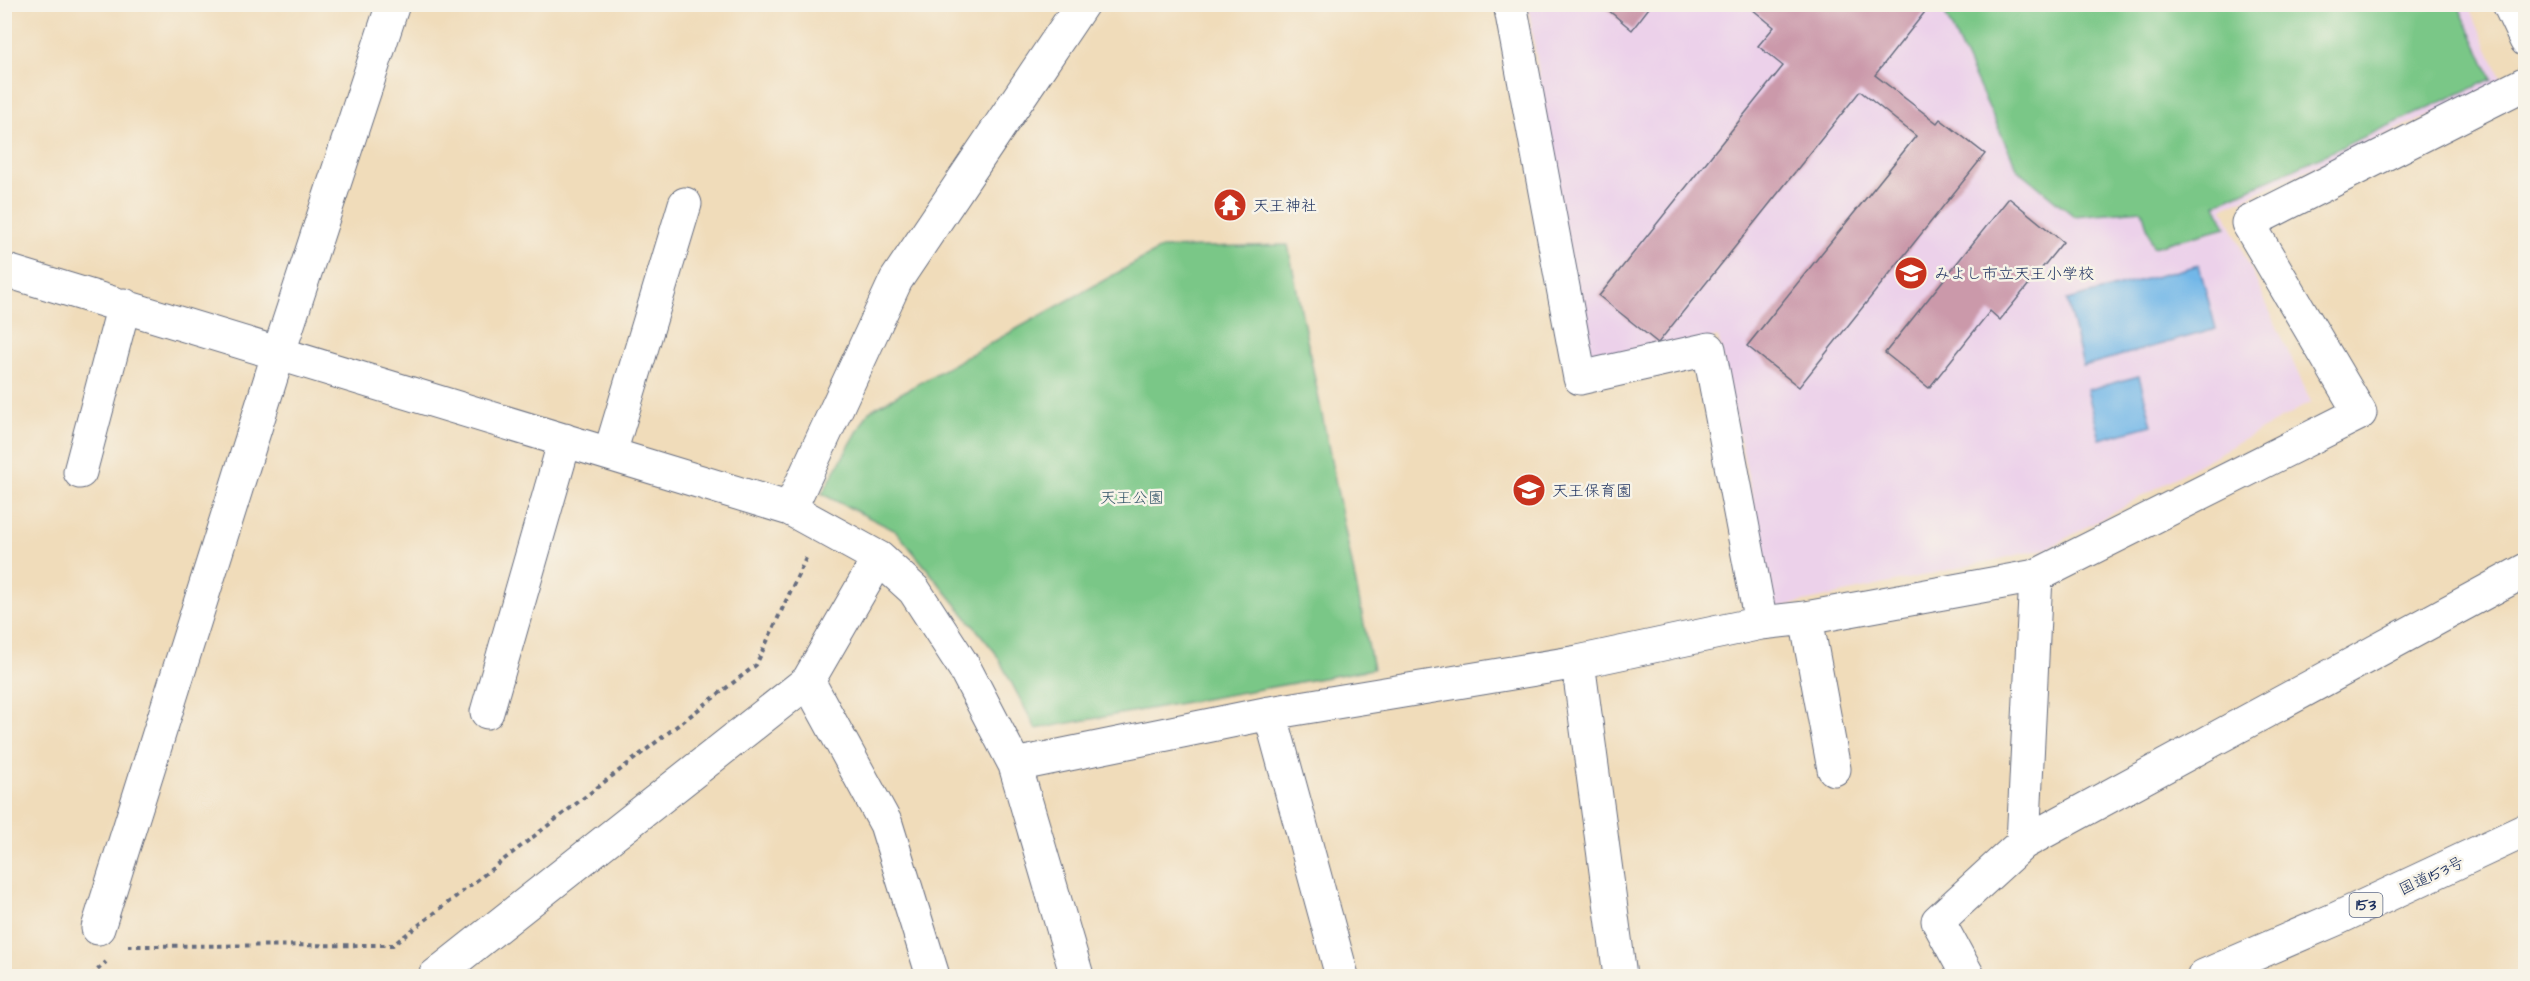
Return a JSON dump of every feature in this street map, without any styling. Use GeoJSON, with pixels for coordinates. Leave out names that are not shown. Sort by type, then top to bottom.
{"type":"FeatureCollection","features":[{"type":"Feature","properties":{"kind":"main road"},"geometry":{"type":"LineString","coordinates":[[112,943],[279,352],[393,4]]}},
{"type":"Feature","properties":{"kind":"main road"},"geometry":{"type":"LineString","coordinates":[[790,509],[896,280],[1082,4]]}},
{"type":"Feature","properties":{"kind":"main road"},"geometry":{"type":"LineString","coordinates":[[1510,4],[1580,378],[1709,350],[1761,623]]}},
{"type":"Feature","properties":{"kind":"main road"},"geometry":{"type":"LineString","coordinates":[[2509,4],[2526,40]]}},
{"type":"Feature","properties":{"kind":"main road"},"geometry":{"type":"LineString","coordinates":[[1015,765],[1270,713],[1578,662],[1761,623],[1806,618],[2036,576],[2360,412],[2248,223],[2526,83]]}},
{"type":"Feature","properties":{"kind":"main road"},"geometry":{"type":"LineString","coordinates":[[610,453],[685,204]]}},
{"type":"Feature","properties":{"kind":"main road"},"geometry":{"type":"LineString","coordinates":[[4,270],[790,509],[879,558],[914,590],[964,668],[1015,765],[1077,976]]}},
{"type":"Feature","properties":{"kind":"main road"},"geometry":{"type":"LineString","coordinates":[[80,472],[124,306]]}},
{"type":"Feature","properties":{"kind":"main road"},"geometry":{"type":"LineString","coordinates":[[487,712],[565,440]]}},
{"type":"Feature","properties":{"kind":"main road"},"geometry":{"type":"LineString","coordinates":[[435,976],[808,681],[879,558]]}},
{"type":"Feature","properties":{"kind":"main road"},"geometry":{"type":"LineString","coordinates":[[1968,976],[1938,921],[2023,843],[2526,570]]}},
{"type":"Feature","properties":{"kind":"main road"},"geometry":{"type":"LineString","coordinates":[[2023,843],[2036,576]]}},
{"type":"Feature","properties":{"kind":"main road"},"geometry":{"type":"LineString","coordinates":[[1806,618],[1834,769]]}},
{"type":"Feature","properties":{"kind":"main road"},"geometry":{"type":"LineString","coordinates":[[1578,662],[1620,976]]}},
{"type":"Feature","properties":{"kind":"main road"},"geometry":{"type":"LineString","coordinates":[[808,681],[886,824],[933,976]]}},
{"type":"Feature","properties":{"kind":"main road"},"geometry":{"type":"LineString","coordinates":[[1270,713],[1342,976]]}},
{"type":"Feature","properties":{"kind":"main road","name":"国道153号"},"geometry":{"type":"LineString","coordinates":[[2205,976],[2336,920],[2526,830]]}},
{"type":"Feature","properties":{"kind":"main road","name":"153"},"geometry":{"type":"LineString","coordinates":[[2336,920],[2526,850]]}},
{"type":"Feature","properties":{"kind":"path"},"geometry":{"type":"LineString","coordinates":[[91,976],[112,943],[393,945],[756,665],[821,526]]}},
{"type":"Feature","properties":{"kind":"shaded area","name":"みよし市立天王小学校"},"geometry":{"type":"Polygon","coordinates":[[[1528,5],[2468,5],[2503,82],[2223,208],[2311,402],[2049,548],[1776,608],[1718,337],[1586,371],[1528,5]]]}},
{"type":"Feature","properties":{"kind":"green space"},"geometry":{"type":"Polygon","coordinates":[[[1941,5],[2458,5],[2492,79],[2216,204],[2226,227],[2153,247],[2142,210],[2074,216],[2018,170],[1941,5]]]}},
{"type":"Feature","properties":{"kind":"green space","name":"天王公園"},"geometry":{"type":"Polygon","coordinates":[[[1288,245],[1373,669],[1036,729],[995,652],[896,531],[822,494],[869,411],[1162,248],[1288,245]]]}},
{"type":"Feature","properties":{"kind":"water"},"geometry":{"type":"Polygon","coordinates":[[[2199,265],[2216,329],[2083,366],[2067,300],[2199,265]]]}},
{"type":"Feature","properties":{"kind":"water"},"geometry":{"type":"Polygon","coordinates":[[[2139,376],[2152,425],[2100,439],[2087,390],[2139,376]]]}},
{"type":"Feature","properties":{"kind":"building"},"geometry":{"type":"Polygon","coordinates":[[[1601,4],[1652,4],[1632,30],[1601,4]]]}},
{"type":"Feature","properties":{"kind":"building"},"geometry":{"type":"Polygon","coordinates":[[[1746,4],[1777,4],[1780,7],[1782,4],[1923,4],[1928,8],[1875,75],[1937,123],[1940,119],[1985,154],[1799,387],[1747,346],[1916,136],[1860,91],[1658,343],[1599,296],[1783,66],[1758,46],[1774,27],[1746,4]]]}},
{"type":"Feature","properties":{"kind":"building"},"geometry":{"type":"Polygon","coordinates":[[[2009,198],[2063,242],[2000,320],[1990,311],[1929,388],[1885,353],[2009,198]]]}},
{"type":"Feature","properties":{"kind":"place","name":"天王神社"},"geometry":{"type":"Point","coordinates":[1230,205]}},
{"type":"Feature","properties":{"kind":"place","name":"みよし市立天王小学校"},"geometry":{"type":"Point","coordinates":[1911,273]}},
{"type":"Feature","properties":{"kind":"place","name":"天王保育園"},"geometry":{"type":"Point","coordinates":[1529,490]}}]}
